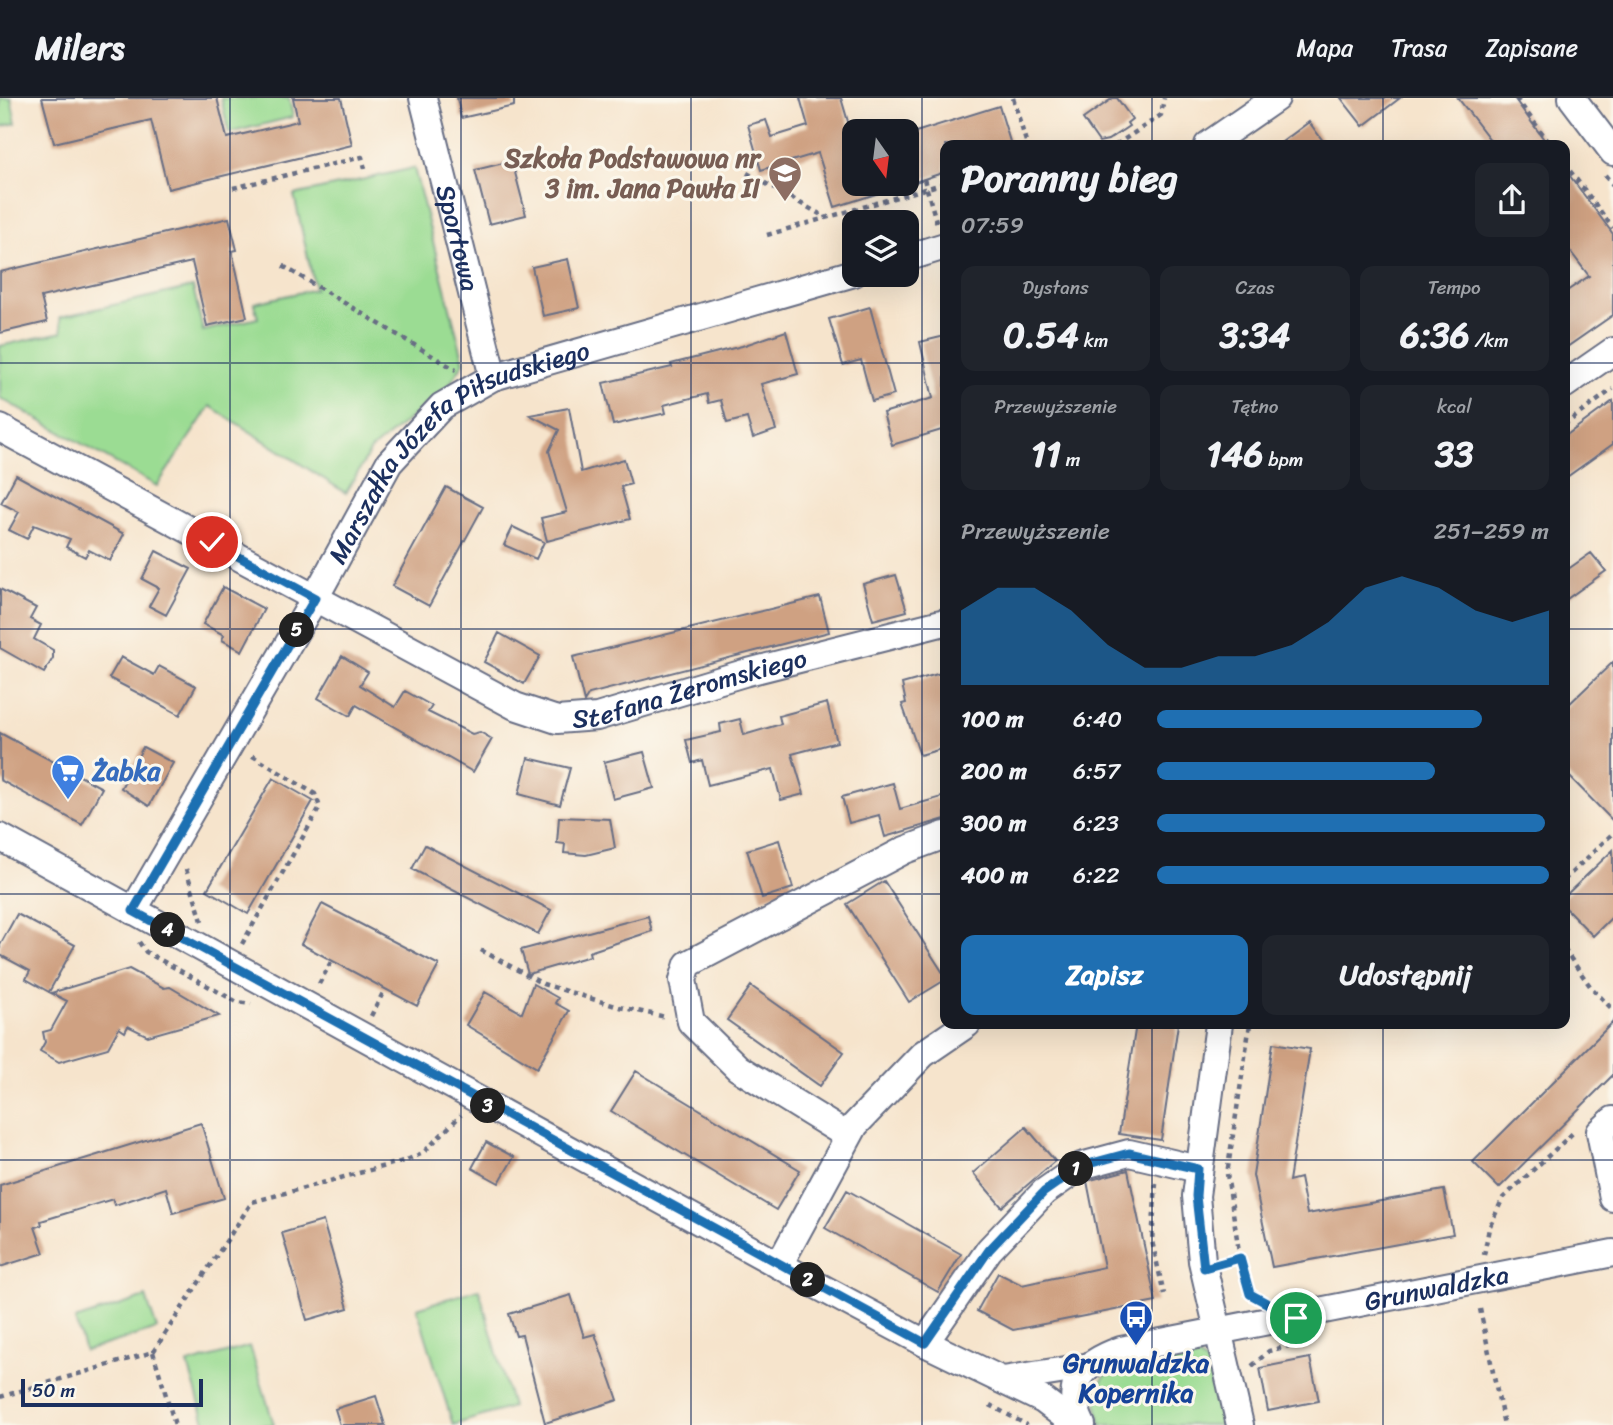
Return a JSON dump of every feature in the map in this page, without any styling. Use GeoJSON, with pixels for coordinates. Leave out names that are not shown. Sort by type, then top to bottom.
{"type":"FeatureCollection","features":[{"type":"Feature","properties":{"kind":"street","name":"Sportowa"},"geometry":{"type":"LineString","coordinates":[[423,98],[494,377]]}},
{"type":"Feature","properties":{"kind":"street"},"geometry":{"type":"LineString","coordinates":[[1215,140],[1276,98]]}},
{"type":"Feature","properties":{"kind":"street"},"geometry":{"type":"LineString","coordinates":[[1572,98],[1613,152]]}},
{"type":"Feature","properties":{"kind":"street"},"geometry":{"type":"LineString","coordinates":[[919,251],[940,240]]}},
{"type":"Feature","properties":{"kind":"street","name":"Marszałka Józefa Piłsudskiego"},"geometry":{"type":"LineString","coordinates":[[133,911],[315,598],[389,463],[442,406],[494,377],[842,276]]}},
{"type":"Feature","properties":{"kind":"street"},"geometry":{"type":"LineString","coordinates":[[1570,381],[1613,351]]}},
{"type":"Feature","properties":{"kind":"street","name":"Stefana Żeromskiego"},"geometry":{"type":"LineString","coordinates":[[0,428],[514,706],[557,720],[597,717],[744,673],[940,623]]}},
{"type":"Feature","properties":{"kind":"street"},"geometry":{"type":"LineString","coordinates":[[0,837],[779,1265],[925,1343],[1043,1400],[1076,1425]]}},
{"type":"Feature","properties":{"kind":"street"},"geometry":{"type":"LineString","coordinates":[[848,1136],[738,1068],[691,1022],[683,980],[688,964],[905,850],[940,837]]}},
{"type":"Feature","properties":{"kind":"street"},"geometry":{"type":"LineString","coordinates":[[779,1265],[855,1125],[923,1055],[960,1029]]}},
{"type":"Feature","properties":{"kind":"street"},"geometry":{"type":"LineString","coordinates":[[1218,1029],[1196,1196],[1204,1268],[1240,1425]]}},
{"type":"Feature","properties":{"kind":"street"},"geometry":{"type":"LineString","coordinates":[[1613,1120],[1600,1132],[1613,1198]]}},
{"type":"Feature","properties":{"kind":"street"},"geometry":{"type":"LineString","coordinates":[[925,1343],[989,1250],[1044,1192],[1081,1166],[1129,1153],[1198,1169]]}},
{"type":"Feature","properties":{"kind":"street","name":"Grunwaldzka"},"geometry":{"type":"LineString","coordinates":[[1085,1367],[1121,1350],[1220,1333],[1299,1330],[1613,1253]]}},
{"type":"Feature","properties":{"kind":"street"},"geometry":{"type":"LineString","coordinates":[[1003,1380],[1085,1367]]}},
{"type":"Feature","properties":{"kind":"street"},"geometry":{"type":"LineString","coordinates":[[1082,1425],[1076,1414],[1074,1394],[1085,1367]]}},
{"type":"Feature","properties":{"kind":"path"},"geometry":{"type":"LineString","coordinates":[[1013,98],[1026,140]]}},
{"type":"Feature","properties":{"kind":"path"},"geometry":{"type":"LineString","coordinates":[[1124,140],[1161,116],[1164,98]]}},
{"type":"Feature","properties":{"kind":"path"},"geometry":{"type":"LineString","coordinates":[[1516,98],[1547,140]]}},
{"type":"Feature","properties":{"kind":"path"},"geometry":{"type":"LineString","coordinates":[[233,188],[362,158],[365,169]]}},
{"type":"Feature","properties":{"kind":"path"},"geometry":{"type":"LineString","coordinates":[[1570,171],[1613,228]]}},
{"type":"Feature","properties":{"kind":"path"},"geometry":{"type":"LineString","coordinates":[[747,173],[825,218]]}},
{"type":"Feature","properties":{"kind":"path"},"geometry":{"type":"LineString","coordinates":[[924,179],[940,232]]}},
{"type":"Feature","properties":{"kind":"path"},"geometry":{"type":"LineString","coordinates":[[766,235],[940,184]]}},
{"type":"Feature","properties":{"kind":"path"},"geometry":{"type":"LineString","coordinates":[[283,266],[460,373]]}},
{"type":"Feature","properties":{"kind":"path"},"geometry":{"type":"LineString","coordinates":[[1570,421],[1613,389]]}},
{"type":"Feature","properties":{"kind":"path"},"geometry":{"type":"LineString","coordinates":[[240,948],[320,807],[315,794],[241,749]]}},
{"type":"Feature","properties":{"kind":"path"},"geometry":{"type":"LineString","coordinates":[[1570,874],[1611,835]]}},
{"type":"Feature","properties":{"kind":"path"},"geometry":{"type":"LineString","coordinates":[[186,867],[204,928]]}},
{"type":"Feature","properties":{"kind":"path"},"geometry":{"type":"LineString","coordinates":[[481,950],[543,984],[691,1022]]}},
{"type":"Feature","properties":{"kind":"path"},"geometry":{"type":"LineString","coordinates":[[1570,958],[1590,986],[1613,1010]]}},
{"type":"Feature","properties":{"kind":"path"},"geometry":{"type":"LineString","coordinates":[[316,989],[332,960]]}},
{"type":"Feature","properties":{"kind":"path"},"geometry":{"type":"LineString","coordinates":[[370,1018],[386,989]]}},
{"type":"Feature","properties":{"kind":"path"},"geometry":{"type":"LineString","coordinates":[[1249,1029],[1227,1174],[1240,1258],[1250,1294],[1259,1301]]}},
{"type":"Feature","properties":{"kind":"path"},"geometry":{"type":"LineString","coordinates":[[0,1397],[153,1352],[252,1202],[407,1160],[423,1153],[462,1115]]}},
{"type":"Feature","properties":{"kind":"path"},"geometry":{"type":"LineString","coordinates":[[1483,1259],[1489,1228],[1503,1198],[1583,1124]]}},
{"type":"Feature","properties":{"kind":"path"},"geometry":{"type":"LineString","coordinates":[[1158,1173],[1152,1241],[1164,1294]]}},
{"type":"Feature","properties":{"kind":"path"},"geometry":{"type":"LineString","coordinates":[[1204,1268],[1240,1258]]}},
{"type":"Feature","properties":{"kind":"path"},"geometry":{"type":"LineString","coordinates":[[1480,1309],[1504,1425]]}},
{"type":"Feature","properties":{"kind":"path"},"geometry":{"type":"LineString","coordinates":[[1250,1371],[1256,1360],[1299,1330],[1310,1340]]}},
{"type":"Feature","properties":{"kind":"path"},"geometry":{"type":"LineString","coordinates":[[153,1352],[175,1425]]}},
{"type":"Feature","properties":{"kind":"green space"},"geometry":{"type":"Polygon","coordinates":[[[0,98],[11,98],[16,123],[0,127],[0,98]]]}},
{"type":"Feature","properties":{"kind":"green space"},"geometry":{"type":"Polygon","coordinates":[[[221,98],[289,98],[293,117],[229,133],[221,98]]]}},
{"type":"Feature","properties":{"kind":"green space"},"geometry":{"type":"Polygon","coordinates":[[[414,168],[464,362],[448,387],[371,450],[346,493],[210,406],[157,486],[0,398],[0,346],[62,332],[60,317],[193,287],[203,331],[258,318],[254,303],[315,289],[294,195],[414,168]]]}},
{"type":"Feature","properties":{"kind":"green space"},"geometry":{"type":"Polygon","coordinates":[[[479,1289],[512,1407],[453,1425],[417,1308],[479,1289]]]}},
{"type":"Feature","properties":{"kind":"green space"},"geometry":{"type":"Polygon","coordinates":[[[146,1297],[157,1329],[85,1351],[75,1320],[146,1297]]]}},
{"type":"Feature","properties":{"kind":"green space"},"geometry":{"type":"Polygon","coordinates":[[[250,1346],[274,1425],[206,1425],[188,1364],[250,1346]]]}},
{"type":"Feature","properties":{"kind":"green space"},"geometry":{"type":"Polygon","coordinates":[[[1182,1350],[1205,1362],[1218,1379],[1230,1425],[1101,1425],[1097,1403],[1099,1387],[1106,1375],[1131,1360],[1182,1350]]]}},
{"type":"Feature","properties":{"kind":"building"},"geometry":{"type":"Polygon","coordinates":[[[42,98],[217,98],[227,138],[298,121],[293,98],[341,98],[352,145],[168,189],[151,120],[54,143],[42,98]]]}},
{"type":"Feature","properties":{"kind":"building"},"geometry":{"type":"Polygon","coordinates":[[[457,98],[514,98],[514,106],[461,118],[457,98]]]}},
{"type":"Feature","properties":{"kind":"building"},"geometry":{"type":"Polygon","coordinates":[[[800,98],[841,98],[847,119],[842,119],[842,196],[870,196],[835,207],[818,153],[761,170],[748,125],[766,120],[772,137],[808,126],[800,98]]]}},
{"type":"Feature","properties":{"kind":"building"},"geometry":{"type":"Polygon","coordinates":[[[1113,98],[1117,98],[1132,119],[1127,123],[1129,126],[1108,140],[1098,140],[1083,119],[1113,98]]]}},
{"type":"Feature","properties":{"kind":"building"},"geometry":{"type":"Polygon","coordinates":[[[1341,98],[1400,98],[1363,126],[1341,98]]]}},
{"type":"Feature","properties":{"kind":"building"},"geometry":{"type":"Polygon","coordinates":[[[1458,98],[1514,98],[1544,140],[1490,140],[1458,98]]]}},
{"type":"Feature","properties":{"kind":"building"},"geometry":{"type":"Polygon","coordinates":[[[999,106],[1009,140],[940,140],[940,174],[919,181],[919,131],[999,106]]]}},
{"type":"Feature","properties":{"kind":"building"},"geometry":{"type":"Polygon","coordinates":[[[1309,122],[1322,140],[1285,140],[1309,122]]]}},
{"type":"Feature","properties":{"kind":"building"},"geometry":{"type":"Polygon","coordinates":[[[512,161],[526,215],[489,224],[475,170],[512,161]]]}},
{"type":"Feature","properties":{"kind":"building"},"geometry":{"type":"Polygon","coordinates":[[[1570,176],[1613,234],[1613,315],[1570,345],[1570,289],[1589,276],[1570,251],[1570,176]]]}},
{"type":"Feature","properties":{"kind":"building"},"geometry":{"type":"Polygon","coordinates":[[[229,218],[237,250],[232,251],[247,317],[207,326],[192,262],[41,297],[47,322],[0,333],[0,272],[229,218]]]}},
{"type":"Feature","properties":{"kind":"building"},"geometry":{"type":"Polygon","coordinates":[[[568,259],[579,308],[543,316],[532,267],[568,259]]]}},
{"type":"Feature","properties":{"kind":"building"},"geometry":{"type":"Polygon","coordinates":[[[870,307],[894,395],[872,401],[861,360],[843,365],[829,319],[870,307]]]}},
{"type":"Feature","properties":{"kind":"building"},"geometry":{"type":"Polygon","coordinates":[[[786,331],[798,374],[761,384],[776,430],[753,438],[747,418],[727,423],[721,400],[709,403],[707,394],[664,405],[666,413],[613,425],[603,383],[672,367],[671,364],[742,346],[786,331]]]}},
{"type":"Feature","properties":{"kind":"building"},"geometry":{"type":"Polygon","coordinates":[[[940,337],[940,431],[892,445],[883,413],[933,398],[920,342],[940,337]]]}},
{"type":"Feature","properties":{"kind":"building"},"geometry":{"type":"Polygon","coordinates":[[[1613,401],[1613,444],[1570,475],[1570,433],[1613,401]]]}},
{"type":"Feature","properties":{"kind":"building"},"geometry":{"type":"Polygon","coordinates":[[[569,408],[581,472],[624,459],[631,484],[621,487],[630,519],[547,541],[541,518],[567,512],[549,451],[559,430],[530,415],[569,408]]]}},
{"type":"Feature","properties":{"kind":"building"},"geometry":{"type":"Polygon","coordinates":[[[16,475],[124,534],[110,561],[89,550],[85,557],[66,547],[70,539],[34,525],[27,539],[9,530],[19,512],[1,503],[16,475]]]}},
{"type":"Feature","properties":{"kind":"building"},"geometry":{"type":"Polygon","coordinates":[[[446,487],[483,507],[429,606],[392,586],[446,487]]]}},
{"type":"Feature","properties":{"kind":"building"},"geometry":{"type":"Polygon","coordinates":[[[513,527],[544,542],[536,559],[504,545],[513,527]]]}},
{"type":"Feature","properties":{"kind":"building"},"geometry":{"type":"Polygon","coordinates":[[[156,551],[191,569],[166,615],[149,606],[159,588],[142,579],[156,551]]]}},
{"type":"Feature","properties":{"kind":"building"},"geometry":{"type":"Polygon","coordinates":[[[1591,553],[1606,571],[1570,597],[1570,568],[1591,553]]]}},
{"type":"Feature","properties":{"kind":"building"},"geometry":{"type":"Polygon","coordinates":[[[896,575],[907,611],[873,620],[863,584],[896,575]]]}},
{"type":"Feature","properties":{"kind":"building"},"geometry":{"type":"Polygon","coordinates":[[[223,587],[264,609],[242,651],[222,640],[224,635],[203,624],[223,587]]]}},
{"type":"Feature","properties":{"kind":"building"},"geometry":{"type":"Polygon","coordinates":[[[0,589],[36,608],[30,619],[41,625],[34,639],[53,650],[53,658],[44,673],[0,648],[0,589]]]}},
{"type":"Feature","properties":{"kind":"building"},"geometry":{"type":"Polygon","coordinates":[[[820,597],[829,632],[589,694],[584,702],[573,657],[820,597]]]}},
{"type":"Feature","properties":{"kind":"building"},"geometry":{"type":"Polygon","coordinates":[[[499,633],[540,656],[524,684],[484,662],[499,633]]]}},
{"type":"Feature","properties":{"kind":"building"},"geometry":{"type":"Polygon","coordinates":[[[342,656],[368,672],[360,685],[395,707],[405,691],[432,706],[428,712],[472,734],[480,732],[492,739],[473,772],[356,705],[350,716],[318,698],[342,656]]]}},
{"type":"Feature","properties":{"kind":"building"},"geometry":{"type":"Polygon","coordinates":[[[121,657],[154,675],[159,666],[196,686],[180,715],[109,678],[121,657]]]}},
{"type":"Feature","properties":{"kind":"building"},"geometry":{"type":"Polygon","coordinates":[[[1613,662],[1613,821],[1570,777],[1570,703],[1613,662]]]}},
{"type":"Feature","properties":{"kind":"building"},"geometry":{"type":"Polygon","coordinates":[[[940,673],[940,749],[920,755],[902,704],[906,703],[902,684],[940,673]]]}},
{"type":"Feature","properties":{"kind":"building"},"geometry":{"type":"Polygon","coordinates":[[[827,703],[837,742],[792,754],[804,794],[781,800],[773,769],[708,785],[702,760],[692,763],[686,740],[721,732],[720,724],[740,719],[744,735],[781,724],[779,716],[827,703]]]}},
{"type":"Feature","properties":{"kind":"building"},"geometry":{"type":"Polygon","coordinates":[[[0,733],[102,788],[82,825],[0,780],[0,733]]]}},
{"type":"Feature","properties":{"kind":"building"},"geometry":{"type":"Polygon","coordinates":[[[143,747],[173,763],[149,806],[121,788],[143,747]]]}},
{"type":"Feature","properties":{"kind":"building"},"geometry":{"type":"Polygon","coordinates":[[[644,752],[654,788],[613,799],[604,762],[644,752]]]}},
{"type":"Feature","properties":{"kind":"building"},"geometry":{"type":"Polygon","coordinates":[[[528,758],[570,768],[560,805],[519,794],[528,758]]]}},
{"type":"Feature","properties":{"kind":"building"},"geometry":{"type":"Polygon","coordinates":[[[273,778],[313,801],[248,914],[207,890],[273,778]]]}},
{"type":"Feature","properties":{"kind":"building"},"geometry":{"type":"Polygon","coordinates":[[[893,783],[900,809],[940,797],[940,820],[885,837],[879,815],[849,823],[842,797],[893,783]]]}},
{"type":"Feature","properties":{"kind":"building"},"geometry":{"type":"Polygon","coordinates":[[[559,817],[610,819],[615,848],[586,855],[564,853],[565,844],[557,843],[559,817]]]}},
{"type":"Feature","properties":{"kind":"building"},"geometry":{"type":"Polygon","coordinates":[[[779,840],[793,888],[762,898],[747,850],[779,840]]]}},
{"type":"Feature","properties":{"kind":"building"},"geometry":{"type":"Polygon","coordinates":[[[425,845],[551,910],[538,934],[412,869],[425,845]]]}},
{"type":"Feature","properties":{"kind":"building"},"geometry":{"type":"Polygon","coordinates":[[[1613,850],[1613,916],[1593,936],[1570,912],[1570,891],[1613,850]]]}},
{"type":"Feature","properties":{"kind":"building"},"geometry":{"type":"Polygon","coordinates":[[[884,881],[940,968],[940,983],[909,1002],[847,904],[884,881]]]}},
{"type":"Feature","properties":{"kind":"building"},"geometry":{"type":"Polygon","coordinates":[[[322,904],[439,965],[417,1006],[301,944],[322,904]]]}},
{"type":"Feature","properties":{"kind":"building"},"geometry":{"type":"Polygon","coordinates":[[[17,914],[75,945],[49,992],[26,979],[30,971],[0,955],[0,945],[17,914]]]}},
{"type":"Feature","properties":{"kind":"building"},"geometry":{"type":"Polygon","coordinates":[[[648,916],[652,931],[589,952],[590,956],[528,974],[521,950],[648,916]]]}},
{"type":"Feature","properties":{"kind":"building"},"geometry":{"type":"Polygon","coordinates":[[[129,969],[164,988],[170,987],[219,1016],[148,1036],[128,1026],[125,1032],[119,1028],[108,1048],[59,1062],[40,1051],[45,1042],[43,1032],[51,1030],[67,1001],[51,993],[129,969]]]}},
{"type":"Feature","properties":{"kind":"building"},"geometry":{"type":"Polygon","coordinates":[[[533,984],[558,998],[555,1003],[569,1011],[537,1068],[466,1025],[485,992],[522,1013],[533,984]]]}},
{"type":"Feature","properties":{"kind":"building"},"geometry":{"type":"Polygon","coordinates":[[[751,986],[844,1052],[820,1086],[727,1020],[751,986]]]}},
{"type":"Feature","properties":{"kind":"building"},"geometry":{"type":"Polygon","coordinates":[[[1613,1022],[1613,1075],[1499,1188],[1473,1162],[1613,1022]]]}},
{"type":"Feature","properties":{"kind":"building"},"geometry":{"type":"Polygon","coordinates":[[[1135,1029],[1177,1029],[1161,1140],[1119,1134],[1135,1029]]]}},
{"type":"Feature","properties":{"kind":"building"},"geometry":{"type":"Polygon","coordinates":[[[1273,1043],[1310,1049],[1289,1181],[1300,1178],[1307,1214],[1444,1190],[1453,1234],[1272,1267],[1253,1175],[1273,1043]]]}},
{"type":"Feature","properties":{"kind":"building"},"geometry":{"type":"Polygon","coordinates":[[[636,1071],[800,1170],[776,1210],[611,1111],[636,1071]]]}},
{"type":"Feature","properties":{"kind":"building"},"geometry":{"type":"Polygon","coordinates":[[[201,1123],[224,1198],[173,1213],[166,1188],[115,1205],[113,1199],[41,1221],[42,1225],[35,1227],[44,1253],[0,1267],[0,1185],[201,1123]]]}},
{"type":"Feature","properties":{"kind":"building"},"geometry":{"type":"Polygon","coordinates":[[[1026,1127],[1055,1161],[1002,1207],[973,1173],[1026,1127]]]}},
{"type":"Feature","properties":{"kind":"building"},"geometry":{"type":"Polygon","coordinates":[[[486,1142],[514,1157],[499,1183],[472,1168],[486,1142]]]}},
{"type":"Feature","properties":{"kind":"building"},"geometry":{"type":"Polygon","coordinates":[[[1128,1170],[1156,1302],[1013,1330],[977,1311],[998,1273],[1022,1285],[1104,1267],[1087,1181],[1128,1170]]]}},
{"type":"Feature","properties":{"kind":"building"},"geometry":{"type":"Polygon","coordinates":[[[847,1190],[961,1254],[938,1292],[825,1228],[847,1190]]]}},
{"type":"Feature","properties":{"kind":"building"},"geometry":{"type":"Polygon","coordinates":[[[323,1221],[348,1308],[307,1320],[282,1233],[323,1221]]]}},
{"type":"Feature","properties":{"kind":"building"},"geometry":{"type":"Polygon","coordinates":[[[571,1295],[584,1337],[595,1334],[618,1400],[545,1423],[522,1335],[516,1336],[509,1314],[571,1295]]]}},
{"type":"Feature","properties":{"kind":"building"},"geometry":{"type":"Polygon","coordinates":[[[1310,1358],[1319,1401],[1268,1411],[1260,1368],[1310,1358]]]}},
{"type":"Feature","properties":{"kind":"building"},"geometry":{"type":"Polygon","coordinates":[[[376,1396],[385,1425],[340,1425],[335,1409],[376,1396]]]}},
{"type":"Feature","properties":{"kind":"place","name":"Szkoła Podstawowa nr 3 im. Jana Pawła II"},"geometry":{"type":"Point","coordinates":[785,203]}},
{"type":"Feature","properties":{"kind":"place","name":"Żabka"},"geometry":{"type":"Point","coordinates":[68,801]}},
{"type":"Feature","properties":{"kind":"place","name":"Grunwaldzka Kopernika"},"geometry":{"type":"Point","coordinates":[1136,1347]}},
{"type":"Feature","properties":{"kind":"route"},"geometry":{"type":"LineString","coordinates":[[212,542],[315,598],[133,911],[925,1343],[989,1250],[1044,1192],[1081,1166],[1129,1153],[1198,1169],[1196,1196],[1204,1268],[1240,1258],[1250,1294],[1270,1305],[1292,1301],[1296,1318]]}}]}
